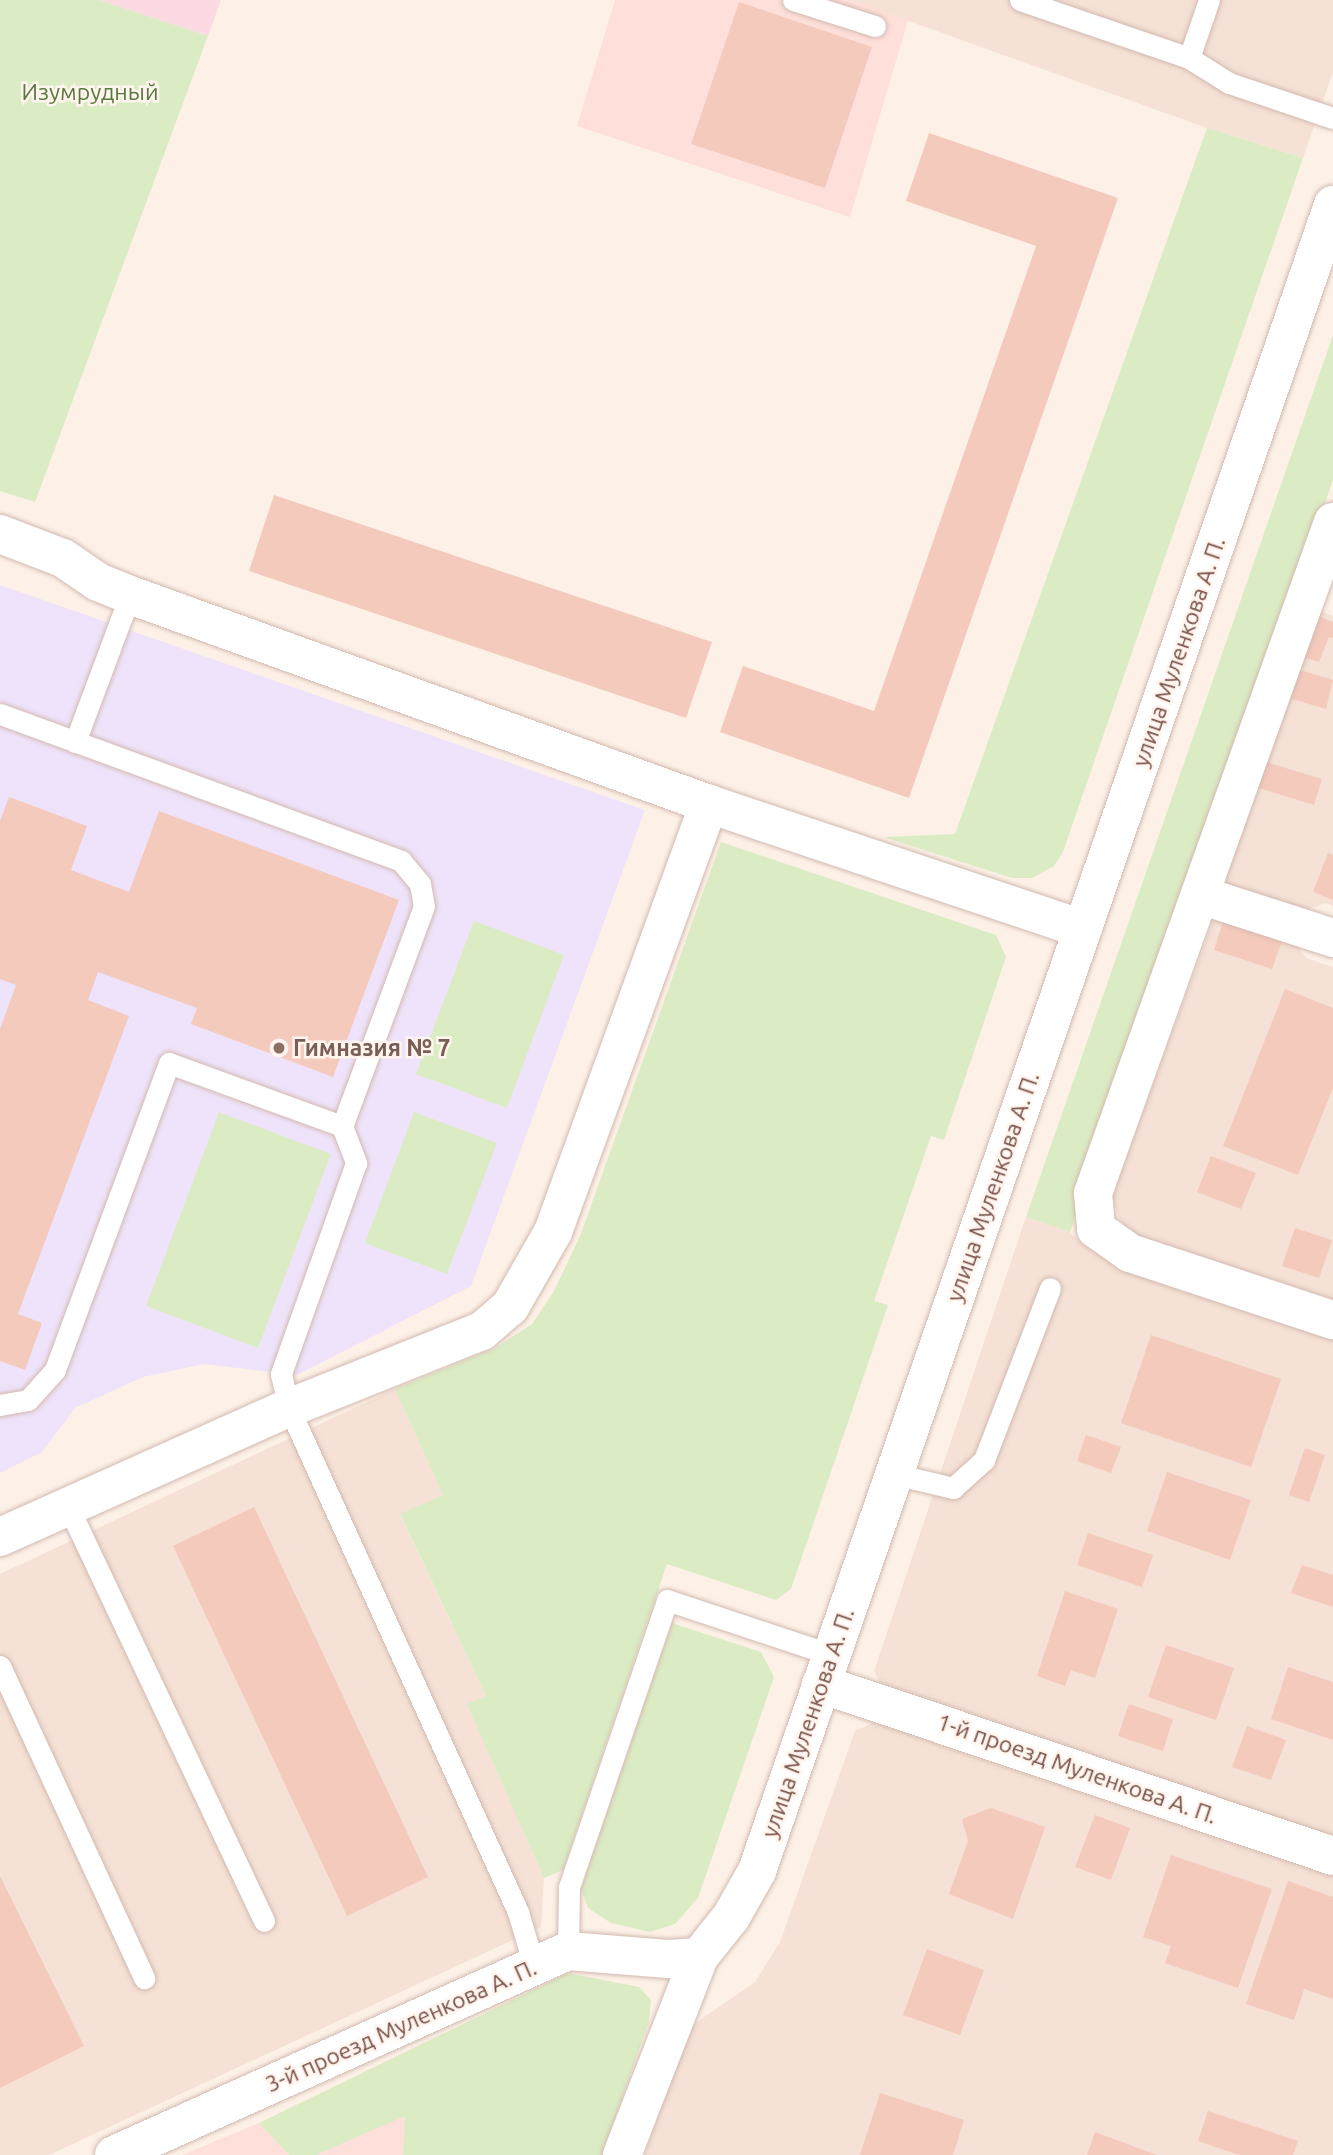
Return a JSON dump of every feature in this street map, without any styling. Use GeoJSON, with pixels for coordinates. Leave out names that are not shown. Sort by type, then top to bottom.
{"type":"FeatureCollection","features":[{"type":"Feature","properties":{"kind":"street","name":"улица Муленкова А. П."},"geometry":{"type":"LineString","coordinates":[[622,2155],[699,1957],[732,1917],[757,1871],[1333,205]]}},
{"type":"Feature","properties":{"kind":"street"},"geometry":{"type":"LineString","coordinates":[[1333,522],[1093,1193],[1096,1229],[1130,1253],[1333,1321]]}},
{"type":"Feature","properties":{"kind":"street"},"geometry":{"type":"LineString","coordinates":[[0,534],[63,558],[97,582],[130,595],[709,804],[1083,929]]}},
{"type":"Feature","properties":{"kind":"street"},"geometry":{"type":"LineString","coordinates":[[0,1537],[67,1504],[289,1408],[482,1331],[510,1307],[532,1276],[554,1231],[709,804]]}},
{"type":"Feature","properties":{"kind":"street"},"geometry":{"type":"LineString","coordinates":[[1200,895],[1333,938]]}},
{"type":"Feature","properties":{"kind":"street","name":"1-й проезд Муленкова А. П."},"geometry":{"type":"LineString","coordinates":[[826,1669],[1333,1856]]}},
{"type":"Feature","properties":{"kind":"street","name":"3-й проезд Муленкова А. П."},"geometry":{"type":"LineString","coordinates":[[114,2155],[568,1951],[668,1959],[699,1957]]}},
{"type":"Feature","properties":{"kind":"lane"},"geometry":{"type":"LineString","coordinates":[[793,0],[875,26]]}},
{"type":"Feature","properties":{"kind":"lane"},"geometry":{"type":"LineString","coordinates":[[1020,0],[1189,58],[1229,83],[1333,118]]}},
{"type":"Feature","properties":{"kind":"lane"},"geometry":{"type":"LineString","coordinates":[[1189,58],[1209,0]]}},
{"type":"Feature","properties":{"kind":"lane"},"geometry":{"type":"LineString","coordinates":[[75,742],[130,595]]}},
{"type":"Feature","properties":{"kind":"lane"},"geometry":{"type":"LineString","coordinates":[[0,714],[401,861],[420,884],[424,906],[342,1126],[356,1163],[281,1374],[289,1408],[518,1912],[534,1966]]}},
{"type":"Feature","properties":{"kind":"lane"},"geometry":{"type":"LineString","coordinates":[[0,1405],[28,1400],[55,1370],[169,1063],[342,1126]]}},
{"type":"Feature","properties":{"kind":"lane"},"geometry":{"type":"LineString","coordinates":[[894,1474],[953,1488],[984,1460],[1050,1288]]}},
{"type":"Feature","properties":{"kind":"lane"},"geometry":{"type":"LineString","coordinates":[[67,1504],[264,1922]]}},
{"type":"Feature","properties":{"kind":"lane"},"geometry":{"type":"LineString","coordinates":[[568,1951],[569,1886],[667,1600],[826,1669]]}},
{"type":"Feature","properties":{"kind":"lane"},"geometry":{"type":"LineString","coordinates":[[0,1666],[144,1978]]}},
{"type":"Feature","properties":{"kind":"shaded area"},"geometry":{"type":"Polygon","coordinates":[[[99,0],[221,0],[208,36],[99,0]]]}},
{"type":"Feature","properties":{"kind":"shaded area"},"geometry":{"type":"Polygon","coordinates":[[[615,0],[850,0],[908,20],[850,217],[577,126],[615,0]]]}},
{"type":"Feature","properties":{"kind":"shaded area"},"geometry":{"type":"Polygon","coordinates":[[[850,0],[1333,0],[1333,72],[1303,158],[1207,128],[850,0]]]}},
{"type":"Feature","properties":{"kind":"shaded area","name":"Гимназия № 7"},"geometry":{"type":"Polygon","coordinates":[[[0,585],[645,810],[471,1286],[297,1375],[204,1364],[143,1377],[75,1408],[42,1452],[0,1473],[0,585]]]}},
{"type":"Feature","properties":{"kind":"shaded area"},"geometry":{"type":"Polygon","coordinates":[[[1314,609],[1333,616],[1333,906],[1326,903],[1293,914],[1228,888],[1226,877],[1314,609]]]}},
{"type":"Feature","properties":{"kind":"shaded area"},"geometry":{"type":"Polygon","coordinates":[[[1215,916],[1289,936],[1306,958],[1333,967],[1333,1299],[1134,1235],[1119,1218],[1112,1197],[1215,916]]]}},
{"type":"Feature","properties":{"kind":"shaded area"},"geometry":{"type":"Polygon","coordinates":[[[1026,1217],[1070,1232],[1084,1246],[1123,1267],[1333,1339],[1333,1839],[881,1684],[874,1671],[1026,1217]]]}},
{"type":"Feature","properties":{"kind":"shaded area"},"geometry":{"type":"Polygon","coordinates":[[[395,1389],[443,1495],[400,1515],[486,1696],[468,1705],[544,1878],[541,1927],[49,2155],[0,2155],[0,1574],[395,1389]]]}},
{"type":"Feature","properties":{"kind":"shaded area"},"geometry":{"type":"Polygon","coordinates":[[[879,1720],[1333,1869],[1333,2155],[645,2155],[687,2029],[755,1982],[780,1942],[855,1731],[879,1720]]]}},
{"type":"Feature","properties":{"kind":"shaded area"},"geometry":{"type":"Polygon","coordinates":[[[406,2115],[403,2155],[316,2155],[406,2115]]]}},
{"type":"Feature","properties":{"kind":"shaded area"},"geometry":{"type":"Polygon","coordinates":[[[259,2123],[289,2155],[182,2155],[259,2123]]]}},
{"type":"Feature","properties":{"kind":"green space","name":"Изумрудный"},"geometry":{"type":"Polygon","coordinates":[[[0,0],[99,0],[208,36],[35,502],[0,491],[0,0]]]}},
{"type":"Feature","properties":{"kind":"green space"},"geometry":{"type":"Polygon","coordinates":[[[1207,128],[1303,158],[1063,852],[1054,866],[1032,878],[1012,878],[883,837],[955,834],[1207,128]]]}},
{"type":"Feature","properties":{"kind":"green space"},"geometry":{"type":"Polygon","coordinates":[[[1333,335],[1333,480],[1070,1232],[1026,1217],[1333,335]]]}},
{"type":"Feature","properties":{"kind":"green space"},"geometry":{"type":"Polygon","coordinates":[[[721,842],[996,935],[1006,957],[944,1140],[931,1136],[874,1301],[888,1305],[791,1589],[776,1600],[667,1564],[563,1870],[544,1878],[467,1704],[486,1696],[400,1514],[443,1495],[395,1389],[495,1348],[532,1324],[554,1291],[580,1236],[721,842]]]}},
{"type":"Feature","properties":{"kind":"green space"},"geometry":{"type":"Polygon","coordinates":[[[474,921],[564,955],[507,1108],[416,1074],[474,921]]]}},
{"type":"Feature","properties":{"kind":"green space"},"geometry":{"type":"Polygon","coordinates":[[[219,1112],[331,1154],[258,1348],[146,1306],[219,1112]]]}},
{"type":"Feature","properties":{"kind":"green space"},"geometry":{"type":"Polygon","coordinates":[[[414,1112],[497,1143],[447,1274],[365,1243],[414,1112]]]}},
{"type":"Feature","properties":{"kind":"green space"},"geometry":{"type":"Polygon","coordinates":[[[672,1623],[761,1652],[774,1677],[698,1898],[675,1924],[650,1932],[611,1923],[588,1908],[581,1889],[672,1623]]]}},
{"type":"Feature","properties":{"kind":"green space"},"geometry":{"type":"Polygon","coordinates":[[[568,1973],[639,1987],[651,2000],[649,2022],[602,2155],[403,2155],[405,2116],[316,2155],[289,2155],[259,2123],[568,1973]]]}},
{"type":"Feature","properties":{"kind":"building"},"geometry":{"type":"Polygon","coordinates":[[[739,2],[872,47],[825,188],[691,144],[739,2]]]}},
{"type":"Feature","properties":{"kind":"building"},"geometry":{"type":"Polygon","coordinates":[[[929,133],[1118,198],[909,798],[720,732],[743,666],[874,711],[1036,246],[906,201],[929,133]]]}},
{"type":"Feature","properties":{"kind":"building"},"geometry":{"type":"Polygon","coordinates":[[[274,495],[712,642],[686,718],[249,571],[274,495]]]}},
{"type":"Feature","properties":{"kind":"building"},"geometry":{"type":"Polygon","coordinates":[[[1318,616],[1333,622],[1333,638],[1329,637],[1319,662],[1303,657],[1318,616]]]}},
{"type":"Feature","properties":{"kind":"building"},"geometry":{"type":"Polygon","coordinates":[[[1297,669],[1333,680],[1326,709],[1289,698],[1297,669]]]}},
{"type":"Feature","properties":{"kind":"building"},"geometry":{"type":"Polygon","coordinates":[[[1266,762],[1322,779],[1314,805],[1259,788],[1266,762]]]}},
{"type":"Feature","properties":{"kind":"building"},"geometry":{"type":"Polygon","coordinates":[[[9,797],[87,826],[71,870],[129,892],[159,811],[399,900],[333,1077],[191,1024],[197,1008],[98,972],[88,1000],[129,1016],[18,1314],[42,1323],[25,1370],[0,1361],[0,1029],[16,985],[0,979],[0,821],[9,797]]]}},
{"type":"Feature","properties":{"kind":"building"},"geometry":{"type":"Polygon","coordinates":[[[1328,853],[1333,855],[1333,900],[1313,892],[1328,853]]]}},
{"type":"Feature","properties":{"kind":"building"},"geometry":{"type":"Polygon","coordinates":[[[1224,918],[1283,938],[1272,969],[1214,950],[1224,918]]]}},
{"type":"Feature","properties":{"kind":"building"},"geometry":{"type":"Polygon","coordinates":[[[1285,989],[1333,1008],[1333,1088],[1298,1175],[1223,1146],[1285,989]]]}},
{"type":"Feature","properties":{"kind":"building"},"geometry":{"type":"Polygon","coordinates":[[[1211,1156],[1256,1173],[1241,1209],[1197,1192],[1211,1156]]]}},
{"type":"Feature","properties":{"kind":"building"},"geometry":{"type":"Polygon","coordinates":[[[1295,1228],[1332,1240],[1319,1278],[1282,1266],[1295,1228]]]}},
{"type":"Feature","properties":{"kind":"building"},"geometry":{"type":"Polygon","coordinates":[[[1151,1335],[1281,1379],[1251,1467],[1121,1423],[1151,1335]]]}},
{"type":"Feature","properties":{"kind":"building"},"geometry":{"type":"Polygon","coordinates":[[[1086,1435],[1121,1447],[1111,1473],[1077,1461],[1086,1435]]]}},
{"type":"Feature","properties":{"kind":"building"},"geometry":{"type":"Polygon","coordinates":[[[1305,1448],[1325,1455],[1309,1502],[1289,1495],[1305,1448]]]}},
{"type":"Feature","properties":{"kind":"building"},"geometry":{"type":"Polygon","coordinates":[[[1167,1472],[1251,1500],[1230,1560],[1147,1531],[1167,1472]]]}},
{"type":"Feature","properties":{"kind":"building"},"geometry":{"type":"Polygon","coordinates":[[[254,1507],[428,1877],[347,1916],[173,1546],[254,1507]]]}},
{"type":"Feature","properties":{"kind":"building"},"geometry":{"type":"Polygon","coordinates":[[[1088,1533],[1153,1555],[1142,1587],[1077,1565],[1088,1533]]]}},
{"type":"Feature","properties":{"kind":"building"},"geometry":{"type":"Polygon","coordinates":[[[1302,1565],[1333,1575],[1333,1607],[1291,1593],[1302,1565]]]}},
{"type":"Feature","properties":{"kind":"building"},"geometry":{"type":"Polygon","coordinates":[[[1065,1591],[1118,1609],[1095,1678],[1071,1670],[1065,1686],[1037,1676],[1065,1591]]]}},
{"type":"Feature","properties":{"kind":"building"},"geometry":{"type":"Polygon","coordinates":[[[1166,1645],[1234,1668],[1216,1720],[1148,1697],[1166,1645]]]}},
{"type":"Feature","properties":{"kind":"building"},"geometry":{"type":"Polygon","coordinates":[[[1288,1667],[1333,1682],[1333,1740],[1271,1719],[1288,1667]]]}},
{"type":"Feature","properties":{"kind":"building"},"geometry":{"type":"Polygon","coordinates":[[[1129,1704],[1173,1719],[1163,1751],[1118,1736],[1129,1704]]]}},
{"type":"Feature","properties":{"kind":"building"},"geometry":{"type":"Polygon","coordinates":[[[1247,1726],[1286,1740],[1271,1780],[1232,1767],[1247,1726]]]}},
{"type":"Feature","properties":{"kind":"building"},"geometry":{"type":"Polygon","coordinates":[[[991,1808],[1045,1827],[1013,1919],[949,1894],[968,1841],[962,1819],[991,1808]]]}},
{"type":"Feature","properties":{"kind":"building"},"geometry":{"type":"Polygon","coordinates":[[[1095,1815],[1130,1828],[1111,1880],[1075,1867],[1095,1815]]]}},
{"type":"Feature","properties":{"kind":"building"},"geometry":{"type":"Polygon","coordinates":[[[1171,1855],[1272,1889],[1238,1988],[1165,1963],[1171,1946],[1143,1937],[1171,1855]]]}},
{"type":"Feature","properties":{"kind":"building"},"geometry":{"type":"Polygon","coordinates":[[[0,1876],[84,2046],[0,2088],[0,1876]]]}},
{"type":"Feature","properties":{"kind":"building"},"geometry":{"type":"Polygon","coordinates":[[[1288,1881],[1333,1897],[1333,1999],[1304,1989],[1294,2020],[1246,2004],[1288,1881]]]}},
{"type":"Feature","properties":{"kind":"building"},"geometry":{"type":"Polygon","coordinates":[[[927,1949],[984,1970],[960,2035],[903,2015],[927,1949]]]}},
{"type":"Feature","properties":{"kind":"building"},"geometry":{"type":"Polygon","coordinates":[[[880,2093],[964,2120],[953,2155],[860,2155],[880,2093]]]}},
{"type":"Feature","properties":{"kind":"building"},"geometry":{"type":"Polygon","coordinates":[[[1208,2111],[1298,2141],[1293,2155],[1239,2155],[1198,2141],[1208,2111]]]}},
{"type":"Feature","properties":{"kind":"building"},"geometry":{"type":"Polygon","coordinates":[[[1095,2132],[1157,2155],[1087,2155],[1095,2132]]]}},
{"type":"Feature","properties":{"kind":"place","name":"Гимназия № 7"},"geometry":{"type":"Point","coordinates":[279,1048]}}]}
